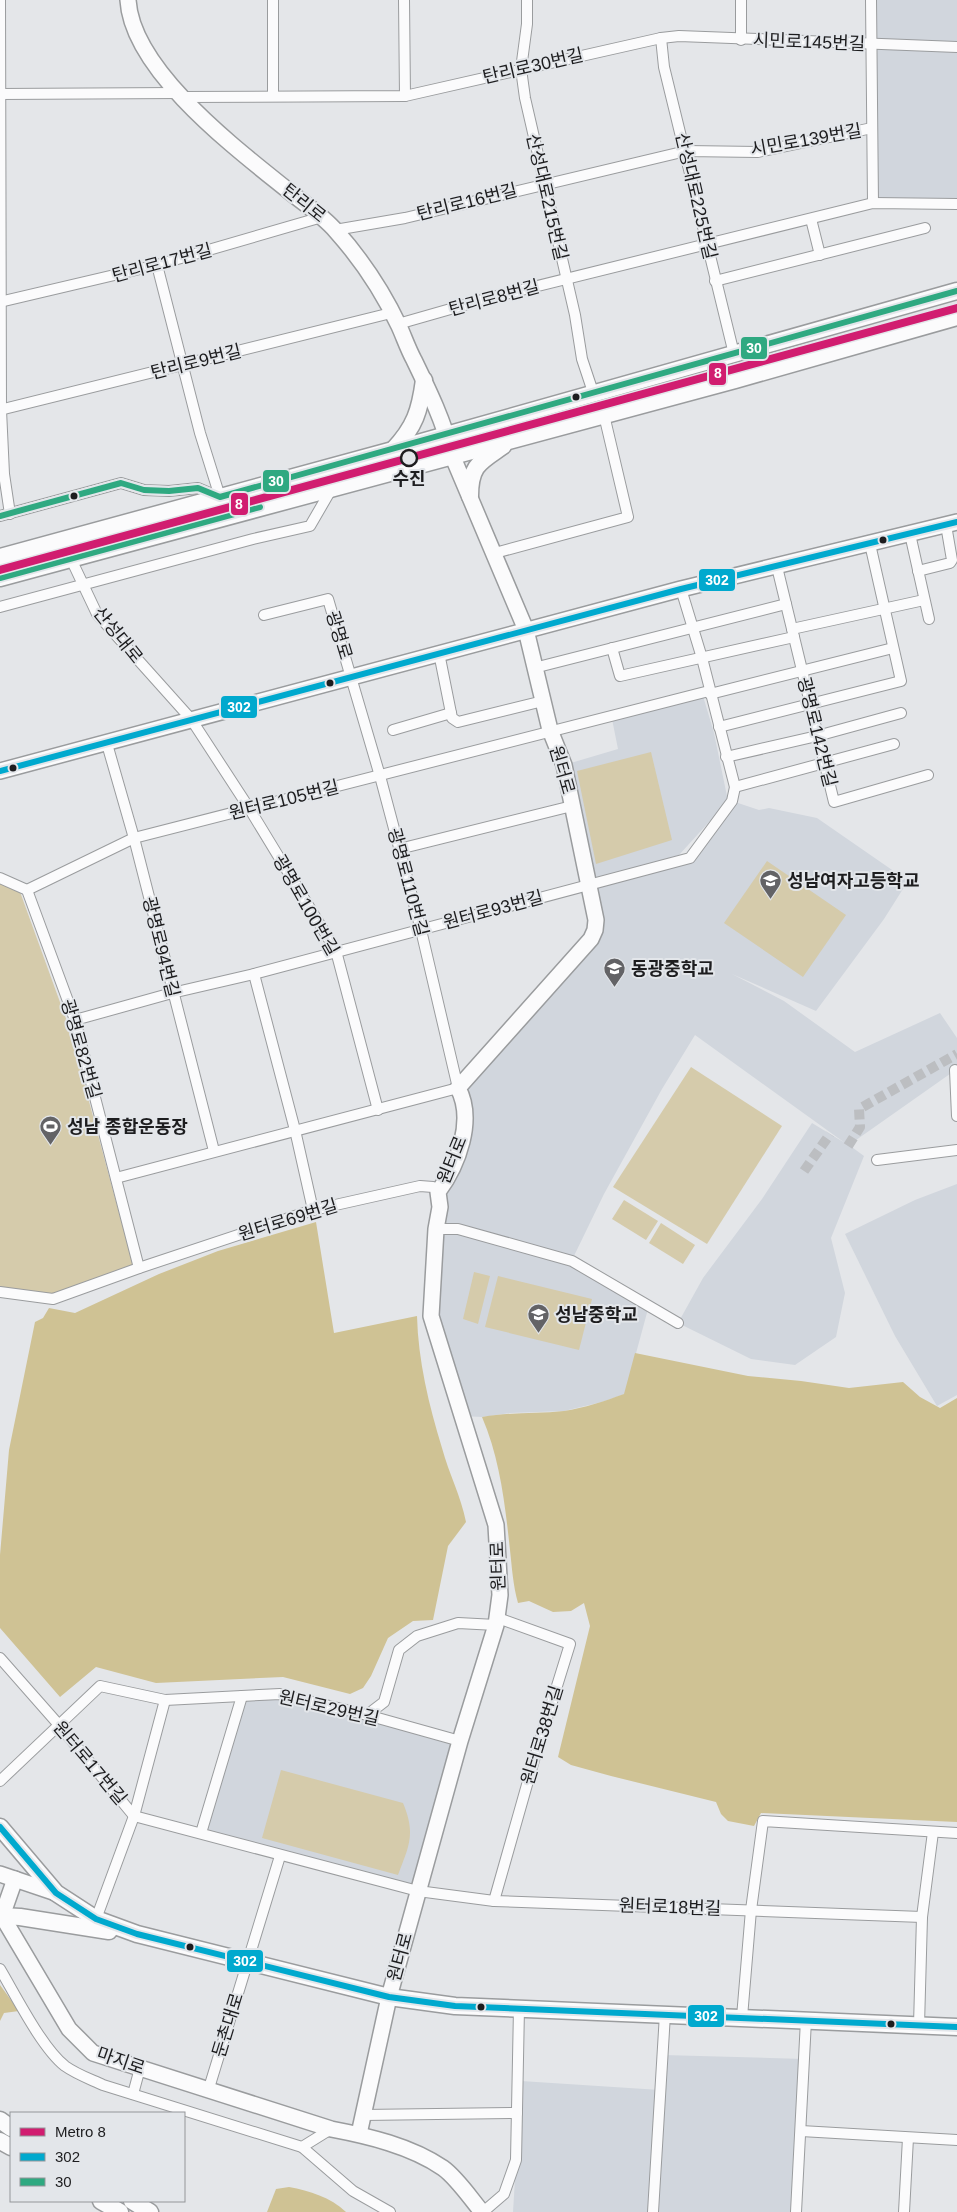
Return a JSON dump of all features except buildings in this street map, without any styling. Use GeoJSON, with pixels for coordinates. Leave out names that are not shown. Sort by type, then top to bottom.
{"type":"FeatureCollection","features":[{"type":"Feature","properties":{"kind":"main road","name":"탄리로"},"geometry":{"type":"LineString","coordinates":[[128,0],[129,14],[140,41],[154,65],[180,95],[240,152],[322,217],[361,261],[395,318],[447,434]]}},
{"type":"Feature","properties":{"kind":"main road"},"geometry":{"type":"LineString","coordinates":[[0,557],[394,450],[734,354],[913,297],[957,291]]}},
{"type":"Feature","properties":{"kind":"main road"},"geometry":{"type":"LineString","coordinates":[[0,578],[604,415],[957,317]]}},
{"type":"Feature","properties":{"kind":"main road"},"geometry":{"type":"LineString","coordinates":[[394,450],[411,429],[417,416],[421,406],[424,380]]}},
{"type":"Feature","properties":{"kind":"main road","name":"원터로"},"geometry":{"type":"LineString","coordinates":[[389,1997],[460,1741],[497,1621],[500,1595],[496,1525],[431,1316],[436,1229],[440,1207],[438,1192],[448,1178],[463,1138],[463,1097],[458,1088],[591,939],[595,930],[596,920],[564,765],[550,730],[526,630],[452,455],[447,434]]}},
{"type":"Feature","properties":{"kind":"main road"},"geometry":{"type":"LineString","coordinates":[[470,496],[470,480],[473,470],[481,460],[514,438]]}},
{"type":"Feature","properties":{"kind":"main road","name":"광명로"},"geometry":{"type":"LineString","coordinates":[[1,769],[107,744],[191,719],[681,589],[952,524]]}},
{"type":"Feature","properties":{"kind":"main road"},"geometry":{"type":"LineString","coordinates":[[0,1827],[56,1893]]}},
{"type":"Feature","properties":{"kind":"main road"},"geometry":{"type":"LineString","coordinates":[[0,1874],[56,1893],[96,1919],[137,1934]]}},
{"type":"Feature","properties":{"kind":"main road"},"geometry":{"type":"LineString","coordinates":[[15,1880],[1,1915],[137,1934],[389,1997],[455,2006],[957,2027]]}},
{"type":"Feature","properties":{"kind":"main road","name":"마지로"},"geometry":{"type":"LineString","coordinates":[[1,1915],[69,2029],[92,2052],[209,2088],[331,2129],[359,2134],[406,2149],[445,2169],[482,2212]]}},
{"type":"Feature","properties":{"kind":"main road"},"geometry":{"type":"LineString","coordinates":[[359,2134],[389,1997]]}},
{"type":"Feature","properties":{"kind":"main road"},"geometry":{"type":"LineString","coordinates":[[103,2202],[120,2212]]}},
{"type":"Feature","properties":{"kind":"main road"},"geometry":{"type":"LineString","coordinates":[[134,2202],[150,2212]]}},
{"type":"Feature","properties":{"kind":"street"},"geometry":{"type":"LineString","coordinates":[[0,0],[1,410],[5,515],[121,484],[144,490],[161,491],[198,488],[220,497]]}},
{"type":"Feature","properties":{"kind":"street"},"geometry":{"type":"LineString","coordinates":[[273,0],[273,96]]}},
{"type":"Feature","properties":{"kind":"street"},"geometry":{"type":"LineString","coordinates":[[404,0],[405,96]]}},
{"type":"Feature","properties":{"kind":"street","name":"산성대로215번길"},"geometry":{"type":"LineString","coordinates":[[527,0],[527,24],[521,69],[524,98],[567,279],[582,358],[594,392]]}},
{"type":"Feature","properties":{"kind":"street"},"geometry":{"type":"LineString","coordinates":[[741,0],[741,40]]}},
{"type":"Feature","properties":{"kind":"street","name":"시민로139번길"},"geometry":{"type":"LineString","coordinates":[[686,151],[758,152],[872,128],[871,0]]}},
{"type":"Feature","properties":{"kind":"street","name":"시민로145번길"},"geometry":{"type":"LineString","coordinates":[[661,38],[678,36],[741,40],[957,47]]}},
{"type":"Feature","properties":{"kind":"street","name":"탄리로30번길"},"geometry":{"type":"LineString","coordinates":[[0,94],[405,96],[661,38]]}},
{"type":"Feature","properties":{"kind":"street","name":"산성대로225번길"},"geometry":{"type":"LineString","coordinates":[[661,38],[664,67],[734,354]]}},
{"type":"Feature","properties":{"kind":"street"},"geometry":{"type":"LineString","coordinates":[[872,128],[873,203]]}},
{"type":"Feature","properties":{"kind":"street","name":"탄리로16번길"},"geometry":{"type":"LineString","coordinates":[[335,230],[379,223],[686,151]]}},
{"type":"Feature","properties":{"kind":"street","name":"탄리로8번길"},"geometry":{"type":"LineString","coordinates":[[395,318],[489,298],[873,203],[957,204]]}},
{"type":"Feature","properties":{"kind":"street","name":"탄리로17번길"},"geometry":{"type":"LineString","coordinates":[[1,302],[157,265],[322,217]]}},
{"type":"Feature","properties":{"kind":"street"},"geometry":{"type":"LineString","coordinates":[[811,219],[820,255]]}},
{"type":"Feature","properties":{"kind":"street"},"geometry":{"type":"LineString","coordinates":[[715,281],[820,255],[859,243],[925,228]]}},
{"type":"Feature","properties":{"kind":"street"},"geometry":{"type":"LineString","coordinates":[[157,265],[200,433],[220,497]]}},
{"type":"Feature","properties":{"kind":"street","name":"탄리로9번길"},"geometry":{"type":"LineString","coordinates":[[1,410],[395,318]]}},
{"type":"Feature","properties":{"kind":"street"},"geometry":{"type":"LineString","coordinates":[[495,553],[628,517],[604,415]]}},
{"type":"Feature","properties":{"kind":"street"},"geometry":{"type":"LineString","coordinates":[[0,607],[84,586],[252,539],[310,526],[332,488]]}},
{"type":"Feature","properties":{"kind":"street"},"geometry":{"type":"LineString","coordinates":[[918,571],[950,563],[952,560],[952,524]]}},
{"type":"Feature","properties":{"kind":"street"},"geometry":{"type":"LineString","coordinates":[[910,534],[928,619]]}},
{"type":"Feature","properties":{"kind":"street"},"geometry":{"type":"LineString","coordinates":[[718,727],[901,681],[870,544]]}},
{"type":"Feature","properties":{"kind":"street","name":"산성대로"},"geometry":{"type":"LineString","coordinates":[[71,559],[97,614],[191,719]]}},
{"type":"Feature","properties":{"kind":"street","name":"광명로142번길"},"geometry":{"type":"LineString","coordinates":[[777,567],[823,764],[834,802],[928,775]]}},
{"type":"Feature","properties":{"kind":"street"},"geometry":{"type":"LineString","coordinates":[[681,589],[702,658],[734,787],[894,744]]}},
{"type":"Feature","properties":{"kind":"street","name":"광명로"},"geometry":{"type":"LineString","coordinates":[[264,615],[328,599],[352,677]]}},
{"type":"Feature","properties":{"kind":"street"},"geometry":{"type":"LineString","coordinates":[[612,648],[620,676],[702,658],[884,608],[924,600]]}},
{"type":"Feature","properties":{"kind":"street"},"geometry":{"type":"LineString","coordinates":[[534,668],[786,604]]}},
{"type":"Feature","properties":{"kind":"street","name":"원터로105번길"},"geometry":{"type":"LineString","coordinates":[[26,890],[134,838],[380,776],[550,730],[893,648]]}},
{"type":"Feature","properties":{"kind":"street"},"geometry":{"type":"LineString","coordinates":[[440,653],[452,718],[458,722],[543,701]]}},
{"type":"Feature","properties":{"kind":"street","name":"광명로110번길"},"geometry":{"type":"LineString","coordinates":[[352,677],[421,930],[458,1088]]}},
{"type":"Feature","properties":{"kind":"street"},"geometry":{"type":"LineString","coordinates":[[726,756],[817,736],[900,712]]}},
{"type":"Feature","properties":{"kind":"street"},"geometry":{"type":"LineString","coordinates":[[393,730],[451,713]]}},
{"type":"Feature","properties":{"kind":"street","name":"광명로100번길"},"geometry":{"type":"LineString","coordinates":[[191,719],[249,808],[336,951],[378,1110]]}},
{"type":"Feature","properties":{"kind":"street","name":"광명로94번길"},"geometry":{"type":"LineString","coordinates":[[107,744],[134,838],[172,993],[214,1151]]}},
{"type":"Feature","properties":{"kind":"street","name":"원터로93번길"},"geometry":{"type":"LineString","coordinates":[[75,1020],[690,858],[732,801],[734,787]]}},
{"type":"Feature","properties":{"kind":"street"},"geometry":{"type":"LineString","coordinates":[[399,849],[572,806]]}},
{"type":"Feature","properties":{"kind":"street"},"geometry":{"type":"LineString","coordinates":[[0,878],[26,890]]}},
{"type":"Feature","properties":{"kind":"street","name":"광명로82번길"},"geometry":{"type":"LineString","coordinates":[[26,890],[75,1020],[139,1268]]}},
{"type":"Feature","properties":{"kind":"street"},"geometry":{"type":"LineString","coordinates":[[254,974],[295,1130],[313,1210]]}},
{"type":"Feature","properties":{"kind":"street"},"geometry":{"type":"LineString","coordinates":[[955,1070],[957,1116]]}},
{"type":"Feature","properties":{"kind":"street"},"geometry":{"type":"LineString","coordinates":[[116,1178],[458,1088]]}},
{"type":"Feature","properties":{"kind":"street"},"geometry":{"type":"LineString","coordinates":[[877,1160],[957,1150]]}},
{"type":"Feature","properties":{"kind":"street","name":"원터로69번길"},"geometry":{"type":"LineString","coordinates":[[0,1292],[53,1299],[313,1210],[420,1186],[433,1187],[438,1192]]}},
{"type":"Feature","properties":{"kind":"street"},"geometry":{"type":"LineString","coordinates":[[436,1229],[458,1230],[572,1260],[678,1322]]}},
{"type":"Feature","properties":{"kind":"street"},"geometry":{"type":"LineString","coordinates":[[367,1715],[384,1702],[399,1650],[417,1636],[458,1623],[497,1621]]}},
{"type":"Feature","properties":{"kind":"street","name":"원터로38번길"},"geometry":{"type":"LineString","coordinates":[[494,1901],[534,1760],[570,1644],[497,1621]]}},
{"type":"Feature","properties":{"kind":"street","name":"원터로17번길"},"geometry":{"type":"LineString","coordinates":[[0,1658],[59,1725],[134,1816],[418,1891]]}},
{"type":"Feature","properties":{"kind":"street","name":"원터로29번길"},"geometry":{"type":"LineString","coordinates":[[59,1725],[100,1686],[165,1700],[280,1694],[367,1715],[460,1741]]}},
{"type":"Feature","properties":{"kind":"street"},"geometry":{"type":"LineString","coordinates":[[201,1833],[242,1696]]}},
{"type":"Feature","properties":{"kind":"street"},"geometry":{"type":"LineString","coordinates":[[96,1919],[134,1816],[165,1700]]}},
{"type":"Feature","properties":{"kind":"street"},"geometry":{"type":"LineString","coordinates":[[0,1781],[59,1725]]}},
{"type":"Feature","properties":{"kind":"street"},"geometry":{"type":"LineString","coordinates":[[742,2017],[751,1910],[762,1821],[957,1833]]}},
{"type":"Feature","properties":{"kind":"street"},"geometry":{"type":"LineString","coordinates":[[919,2025],[922,1917],[933,1832]]}},
{"type":"Feature","properties":{"kind":"street","name":"둔촌대로"},"geometry":{"type":"LineString","coordinates":[[209,2088],[280,1856]]}},
{"type":"Feature","properties":{"kind":"street","name":"원터로18번길"},"geometry":{"type":"LineString","coordinates":[[418,1891],[494,1901],[922,1917]]}},
{"type":"Feature","properties":{"kind":"street"},"geometry":{"type":"LineString","coordinates":[[0,1970],[51,2052],[80,2075],[103,2085],[302,2147],[353,2192],[390,2212]]}},
{"type":"Feature","properties":{"kind":"street"},"geometry":{"type":"LineString","coordinates":[[482,2212],[504,2194],[516,2160],[519,2008]]}},
{"type":"Feature","properties":{"kind":"street"},"geometry":{"type":"LineString","coordinates":[[653,2212],[665,2014]]}},
{"type":"Feature","properties":{"kind":"street"},"geometry":{"type":"LineString","coordinates":[[796,2212],[806,2020]]}},
{"type":"Feature","properties":{"kind":"street"},"geometry":{"type":"LineString","coordinates":[[133,2094],[140,2068]]}},
{"type":"Feature","properties":{"kind":"street"},"geometry":{"type":"LineString","coordinates":[[363,2115],[517,2113]]}},
{"type":"Feature","properties":{"kind":"street"},"geometry":{"type":"LineString","coordinates":[[302,2147],[331,2129]]}},
{"type":"Feature","properties":{"kind":"street"},"geometry":{"type":"LineString","coordinates":[[801,2131],[957,2140]]}},
{"type":"Feature","properties":{"kind":"street"},"geometry":{"type":"LineString","coordinates":[[904,2212],[908,2138]]}},
{"type":"Feature","properties":{"kind":"shaded area"},"geometry":{"type":"Polygon","coordinates":[[[875,0],[957,0],[957,200],[875,201],[875,0]]]}},
{"type":"Feature","properties":{"kind":"shaded area"},"geometry":{"type":"Polygon","coordinates":[[[703,696],[714,733],[728,801],[679,855],[590,881],[564,765],[618,749],[612,719],[703,696]]]}},
{"type":"Feature","properties":{"kind":"shaded area"},"geometry":{"type":"Polygon","coordinates":[[[651,752],[672,840],[596,864],[577,771],[651,752]]]}},
{"type":"Feature","properties":{"kind":"shaded area"},"geometry":{"type":"Polygon","coordinates":[[[732,801],[759,810],[769,808],[817,818],[908,881],[884,919],[816,1011],[732,974],[784,1001],[855,1052],[940,1013],[957,1038],[957,1069],[849,1145],[864,1156],[831,1238],[845,1293],[836,1337],[795,1365],[751,1359],[678,1323],[703,1278],[762,1199],[812,1123],[845,1143],[695,1035],[662,1089],[604,1194],[572,1260],[648,1309],[625,1394],[602,1402],[564,1411],[510,1413],[482,1417],[462,1416],[431,1316],[438,1192],[463,1138],[462,1084],[593,935],[588,885],[690,858],[732,801]]]}},
{"type":"Feature","properties":{"kind":"shaded area"},"geometry":{"type":"Polygon","coordinates":[[[767,861],[846,915],[803,977],[724,923],[767,861]]]}},
{"type":"Feature","properties":{"kind":"shaded area","name":"성남 종합운동장"},"geometry":{"type":"Polygon","coordinates":[[[0,883],[19,889],[69,1027],[133,1265],[53,1299],[0,1292],[0,883]]]}},
{"type":"Feature","properties":{"kind":"shaded area"},"geometry":{"type":"Polygon","coordinates":[[[691,1067],[782,1126],[707,1244],[613,1187],[691,1067]]]}},
{"type":"Feature","properties":{"kind":"shaded area"},"geometry":{"type":"Polygon","coordinates":[[[957,1184],[957,1395],[937,1406],[895,1336],[845,1234],[915,1200],[957,1184]]]}},
{"type":"Feature","properties":{"kind":"shaded area"},"geometry":{"type":"Polygon","coordinates":[[[624,1200],[658,1221],[646,1240],[612,1219],[624,1200]]]}},
{"type":"Feature","properties":{"kind":"shaded area"},"geometry":{"type":"Polygon","coordinates":[[[316,1222],[334,1333],[417,1316],[419,1349],[429,1399],[437,1432],[466,1522],[448,1546],[433,1620],[413,1621],[388,1638],[371,1676],[363,1688],[350,1694],[283,1677],[156,1683],[96,1667],[60,1697],[0,1628],[0,1555],[9,1450],[35,1322],[43,1318],[49,1308],[75,1313],[159,1274],[218,1251],[316,1222]]]}},
{"type":"Feature","properties":{"kind":"shaded area"},"geometry":{"type":"Polygon","coordinates":[[[661,1223],[695,1245],[683,1264],[649,1243],[661,1223]]]}},
{"type":"Feature","properties":{"kind":"shaded area"},"geometry":{"type":"Polygon","coordinates":[[[474,1272],[490,1276],[478,1324],[463,1319],[474,1272]]]}},
{"type":"Feature","properties":{"kind":"shaded area"},"geometry":{"type":"Polygon","coordinates":[[[498,1276],[592,1299],[579,1350],[485,1327],[498,1276]]]}},
{"type":"Feature","properties":{"kind":"shaded area"},"geometry":{"type":"Polygon","coordinates":[[[635,1353],[748,1376],[849,1388],[903,1382],[920,1397],[940,1408],[957,1398],[957,1822],[761,1813],[754,1826],[728,1821],[721,1814],[716,1802],[571,1765],[558,1757],[590,1626],[584,1603],[571,1611],[553,1612],[529,1601],[518,1603],[501,1482],[493,1449],[482,1417],[564,1411],[624,1394],[635,1353]]]}},
{"type":"Feature","properties":{"kind":"shaded area"},"geometry":{"type":"Polygon","coordinates":[[[280,1694],[460,1741],[418,1891],[201,1833],[242,1696],[280,1694]]]}},
{"type":"Feature","properties":{"kind":"shaded area"},"geometry":{"type":"Polygon","coordinates":[[[281,1770],[403,1803],[409,1823],[410,1840],[398,1875],[262,1838],[281,1770]]]}},
{"type":"Feature","properties":{"kind":"shaded area"},"geometry":{"type":"Polygon","coordinates":[[[0,1985],[19,2011],[4,2013],[0,2021],[0,1985]]]}},
{"type":"Feature","properties":{"kind":"shaded area"},"geometry":{"type":"Polygon","coordinates":[[[663,2055],[804,2059],[795,2212],[513,2212],[521,2081],[660,2090],[663,2055]]]}},
{"type":"Feature","properties":{"kind":"shaded area"},"geometry":{"type":"Polygon","coordinates":[[[289,2187],[319,2195],[333,2202],[346,2212],[267,2212],[276,2189],[289,2187]]]}},
{"type":"Feature","properties":{"kind":"tunnel"},"geometry":{"type":"LineString","coordinates":[[848,1146],[860,1127],[859,1109],[957,1054]]}},
{"type":"Feature","properties":{"kind":"tunnel"},"geometry":{"type":"LineString","coordinates":[[804,1171],[830,1134]]}},
{"type":"Feature","properties":{"kind":"metro line","name":"8"},"geometry":{"type":"LineString","coordinates":[[0,570],[957,308]]}},
{"type":"Feature","properties":{"kind":"transit line","name":"30"},"geometry":{"type":"LineString","coordinates":[[0,516],[121,483],[144,490],[169,491],[198,488],[220,497],[957,291]]}},
{"type":"Feature","properties":{"kind":"transit line","name":"30"},"geometry":{"type":"LineString","coordinates":[[0,578],[260,507]]}},
{"type":"Feature","properties":{"kind":"transit line","name":"302"},"geometry":{"type":"LineString","coordinates":[[0,771],[681,589],[957,522]]}},
{"type":"Feature","properties":{"kind":"transit line","name":"302"},"geometry":{"type":"LineString","coordinates":[[0,1827],[56,1893],[96,1919],[137,1934],[389,1997],[455,2006],[957,2027]]}},
{"type":"Feature","properties":{"kind":"place","name":"수진"},"geometry":{"type":"Point","coordinates":[409,458]}},
{"type":"Feature","properties":{"kind":"place","name":"성남여자고등학교"},"geometry":{"type":"Point","coordinates":[771,900]}},
{"type":"Feature","properties":{"kind":"place","name":"동광중학교"},"geometry":{"type":"Point","coordinates":[615,988]}},
{"type":"Feature","properties":{"kind":"place","name":"성남 종합운동장"},"geometry":{"type":"Point","coordinates":[51,1146]}},
{"type":"Feature","properties":{"kind":"place","name":"성남중학교"},"geometry":{"type":"Point","coordinates":[539,1334]}}]}
